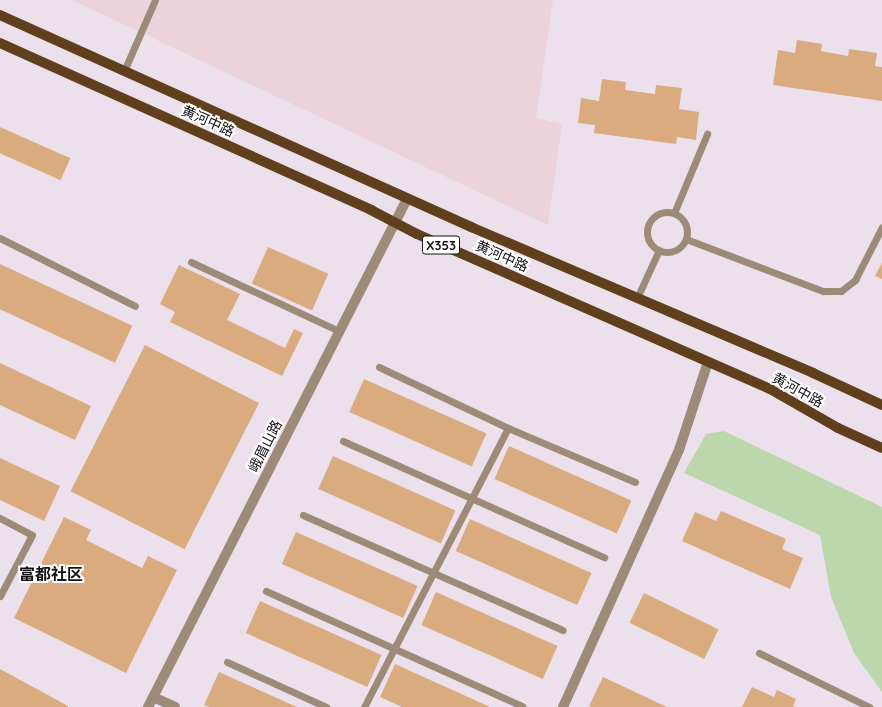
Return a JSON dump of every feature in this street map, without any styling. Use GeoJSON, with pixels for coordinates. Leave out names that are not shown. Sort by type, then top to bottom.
{"type":"FeatureCollection","features":[{"type":"Feature","properties":{"kind":"main road","name":"黄河中路"},"geometry":{"type":"LineString","coordinates":[[0,15],[407,198],[882,405]]}},
{"type":"Feature","properties":{"kind":"main road","name":"黄河中路"},"geometry":{"type":"LineString","coordinates":[[0,42],[395,223],[770,390],[838,428],[882,448]]}},
{"type":"Feature","properties":{"kind":"street","name":"峨眉山路"},"geometry":{"type":"LineString","coordinates":[[148,707],[407,198]]}},
{"type":"Feature","properties":{"kind":"street"},"geometry":{"type":"LineString","coordinates":[[563,707],[679,450],[708,362]]}},
{"type":"Feature","properties":{"kind":"street"},"geometry":{"type":"LineString","coordinates":[[153,697],[175,707]]}},
{"type":"Feature","properties":{"kind":"lane"},"geometry":{"type":"LineString","coordinates":[[124,71],[155,0]]}},
{"type":"Feature","properties":{"kind":"lane"},"geometry":{"type":"LineString","coordinates":[[674,213],[706,134]]}},
{"type":"Feature","properties":{"kind":"lane"},"geometry":{"type":"LineString","coordinates":[[662,212],[674,213],[680,216],[686,226],[686,239],[676,249],[659,250],[648,238],[648,224],[651,219],[662,212]]}},
{"type":"Feature","properties":{"kind":"lane"},"geometry":{"type":"LineString","coordinates":[[686,239],[823,291],[840,291],[855,280],[882,227]]}},
{"type":"Feature","properties":{"kind":"lane"},"geometry":{"type":"LineString","coordinates":[[0,238],[135,306]]}},
{"type":"Feature","properties":{"kind":"lane"},"geometry":{"type":"LineString","coordinates":[[637,298],[659,250]]}},
{"type":"Feature","properties":{"kind":"lane"},"geometry":{"type":"LineString","coordinates":[[191,262],[339,331]]}},
{"type":"Feature","properties":{"kind":"lane"},"geometry":{"type":"LineString","coordinates":[[379,367],[508,428],[635,482]]}},
{"type":"Feature","properties":{"kind":"lane"},"geometry":{"type":"LineString","coordinates":[[364,707],[508,428]]}},
{"type":"Feature","properties":{"kind":"lane"},"geometry":{"type":"LineString","coordinates":[[343,441],[604,557]]}},
{"type":"Feature","properties":{"kind":"lane"},"geometry":{"type":"LineString","coordinates":[[303,515],[563,630]]}},
{"type":"Feature","properties":{"kind":"lane"},"geometry":{"type":"LineString","coordinates":[[0,518],[32,535],[0,596]]}},
{"type":"Feature","properties":{"kind":"lane"},"geometry":{"type":"LineString","coordinates":[[266,591],[522,706]]}},
{"type":"Feature","properties":{"kind":"lane"},"geometry":{"type":"LineString","coordinates":[[759,653],[869,707]]}},
{"type":"Feature","properties":{"kind":"lane"},"geometry":{"type":"LineString","coordinates":[[227,662],[326,707]]}},
{"type":"Feature","properties":{"kind":"shaded area"},"geometry":{"type":"Polygon","coordinates":[[[72,0],[553,0],[536,118],[562,124],[548,225],[72,0]]]}},
{"type":"Feature","properties":{"kind":"green space"},"geometry":{"type":"Polygon","coordinates":[[[724,431],[882,507],[882,692],[854,653],[831,597],[820,535],[684,473],[706,434],[724,431]]]}},
{"type":"Feature","properties":{"kind":"building"},"geometry":{"type":"Polygon","coordinates":[[[797,40],[822,44],[821,51],[848,56],[849,49],[877,53],[875,66],[882,67],[882,101],[773,85],[778,50],[795,53],[797,40]]]}},
{"type":"Feature","properties":{"kind":"building"},"geometry":{"type":"Polygon","coordinates":[[[602,79],[626,82],[625,90],[655,94],[656,85],[682,88],[679,109],[699,112],[696,140],[677,137],[676,144],[594,133],[595,125],[578,123],[581,98],[599,101],[602,79]]]}},
{"type":"Feature","properties":{"kind":"building"},"geometry":{"type":"Polygon","coordinates":[[[0,127],[70,158],[61,180],[0,153],[0,127]]]}},
{"type":"Feature","properties":{"kind":"building"},"geometry":{"type":"Polygon","coordinates":[[[268,247],[328,274],[312,310],[252,284],[268,247]]]}},
{"type":"Feature","properties":{"kind":"building"},"geometry":{"type":"Polygon","coordinates":[[[882,263],[882,279],[875,276],[882,263]]]}},
{"type":"Feature","properties":{"kind":"building"},"geometry":{"type":"Polygon","coordinates":[[[0,264],[132,326],[115,363],[0,309],[0,264]]]}},
{"type":"Feature","properties":{"kind":"building"},"geometry":{"type":"Polygon","coordinates":[[[179,265],[240,294],[227,320],[285,348],[294,329],[303,333],[282,376],[170,322],[175,312],[160,304],[179,265]]]}},
{"type":"Feature","properties":{"kind":"building"},"geometry":{"type":"Polygon","coordinates":[[[145,345],[259,403],[185,549],[71,491],[145,345]]]}},
{"type":"Feature","properties":{"kind":"building"},"geometry":{"type":"Polygon","coordinates":[[[0,363],[91,406],[75,440],[0,405],[0,363]]]}},
{"type":"Feature","properties":{"kind":"building"},"geometry":{"type":"Polygon","coordinates":[[[364,379],[486,434],[472,466],[349,412],[364,379]]]}},
{"type":"Feature","properties":{"kind":"building"},"geometry":{"type":"Polygon","coordinates":[[[509,446],[631,501],[617,533],[494,479],[509,446]]]}},
{"type":"Feature","properties":{"kind":"building"},"geometry":{"type":"Polygon","coordinates":[[[333,456],[455,511],[441,543],[318,489],[333,456]]]}},
{"type":"Feature","properties":{"kind":"building"},"geometry":{"type":"Polygon","coordinates":[[[0,458],[60,486],[44,521],[0,500],[0,458]]]}},
{"type":"Feature","properties":{"kind":"building"},"geometry":{"type":"Polygon","coordinates":[[[721,511],[786,539],[782,549],[803,558],[790,589],[682,541],[695,512],[716,521],[721,511]]]}},
{"type":"Feature","properties":{"kind":"building"},"geometry":{"type":"Polygon","coordinates":[[[64,517],[91,530],[86,540],[142,568],[148,556],[177,570],[126,673],[14,618],[64,517]]]}},
{"type":"Feature","properties":{"kind":"building"},"geometry":{"type":"Polygon","coordinates":[[[470,519],[592,573],[577,605],[456,551],[470,519]]]}},
{"type":"Feature","properties":{"kind":"building"},"geometry":{"type":"Polygon","coordinates":[[[296,532],[418,586],[403,618],[282,564],[296,532]]]}},
{"type":"Feature","properties":{"kind":"building"},"geometry":{"type":"Polygon","coordinates":[[[436,592],[558,646],[543,679],[421,625],[436,592]]]}},
{"type":"Feature","properties":{"kind":"building"},"geometry":{"type":"Polygon","coordinates":[[[644,593],[719,629],[704,659],[630,623],[644,593]]]}},
{"type":"Feature","properties":{"kind":"building"},"geometry":{"type":"Polygon","coordinates":[[[260,601],[382,655],[367,687],[246,633],[260,601]]]}},
{"type":"Feature","properties":{"kind":"building"},"geometry":{"type":"Polygon","coordinates":[[[395,664],[490,707],[402,707],[380,697],[395,664]]]}},
{"type":"Feature","properties":{"kind":"building"},"geometry":{"type":"Polygon","coordinates":[[[0,669],[68,706],[68,707],[0,707],[0,669]]]}},
{"type":"Feature","properties":{"kind":"building"},"geometry":{"type":"Polygon","coordinates":[[[219,672],[297,707],[209,707],[204,705],[219,672]]]}},
{"type":"Feature","properties":{"kind":"building"},"geometry":{"type":"Polygon","coordinates":[[[603,677],[667,707],[589,706],[603,677]]]}},
{"type":"Feature","properties":{"kind":"building"},"geometry":{"type":"Polygon","coordinates":[[[752,687],[774,697],[777,690],[796,699],[793,706],[796,707],[742,707],[752,687]]]}},
{"type":"Feature","properties":{"kind":"district","name":"富都社区"},"geometry":{"type":"Point","coordinates":[51,574]}}]}
